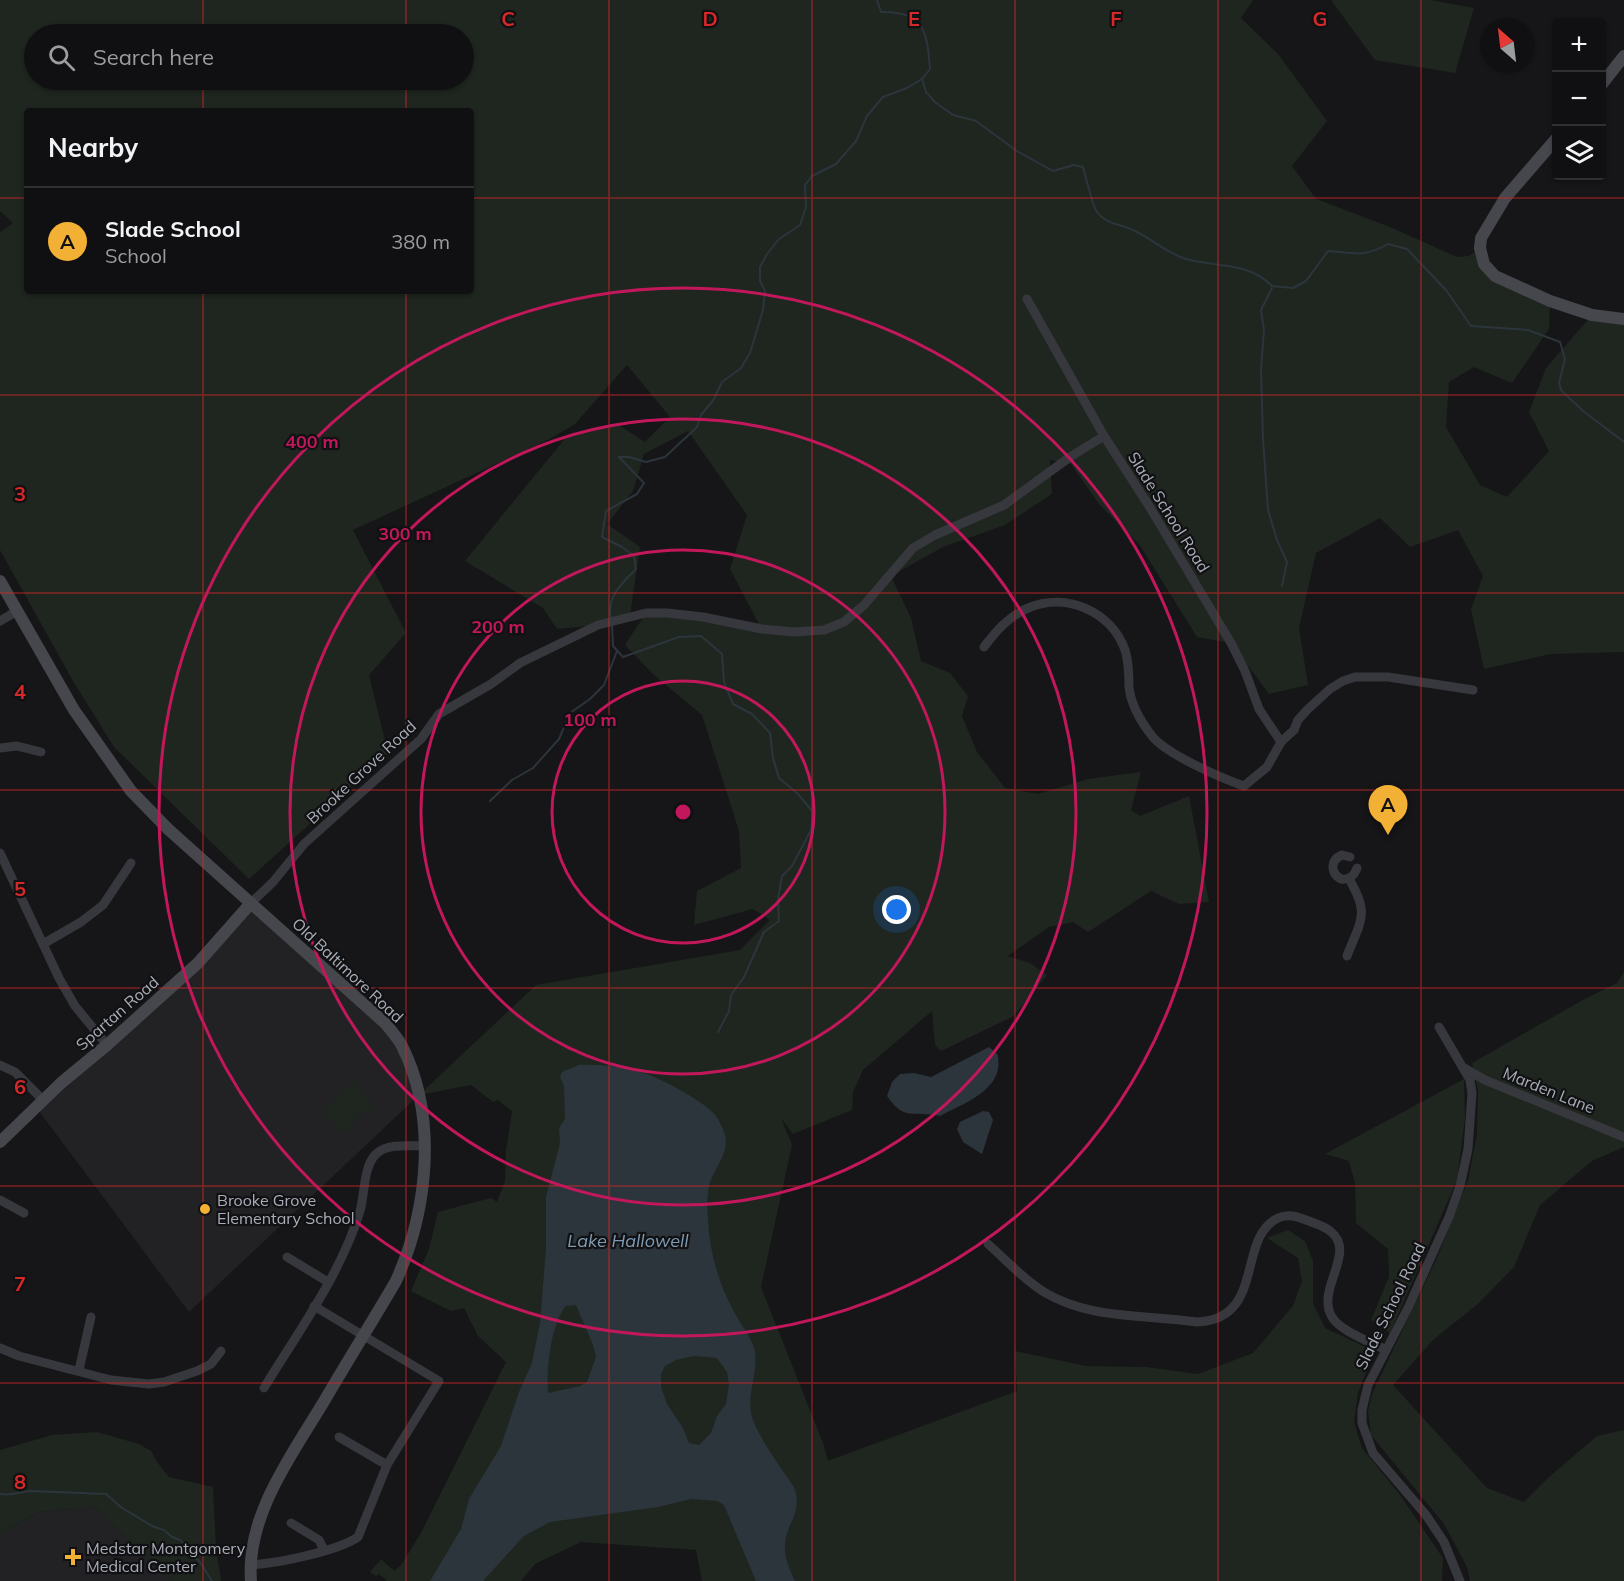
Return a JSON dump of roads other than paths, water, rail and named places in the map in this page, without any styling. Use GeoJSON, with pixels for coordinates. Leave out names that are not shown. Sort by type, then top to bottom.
{"type":"FeatureCollection","features":[{"type":"Feature","properties":{"kind":"street"},"geometry":{"type":"LineString","coordinates":[[1606,79],[1624,56]]}},
{"type":"Feature","properties":{"kind":"street"},"geometry":{"type":"LineString","coordinates":[[1552,144],[1505,198],[1481,238],[1480,248],[1484,264],[1495,276],[1550,301],[1592,315],[1624,319]]}},
{"type":"Feature","properties":{"kind":"street","name":"Slade School Road"},"geometry":{"type":"LineString","coordinates":[[1027,299],[1104,436],[1231,643],[1245,671],[1259,709],[1281,742]]}},
{"type":"Feature","properties":{"kind":"street","name":"Brooke Grove Road"},"geometry":{"type":"LineString","coordinates":[[251,903],[273,882],[304,844],[421,739],[439,714],[491,684],[520,663],[606,623],[646,613],[703,617],[762,629],[794,632],[824,630],[844,622],[864,605],[913,548],[935,535],[1004,505],[1070,457],[1104,436]]}},
{"type":"Feature","properties":{"kind":"street","name":"Old Baltimore Road"},"geometry":{"type":"LineString","coordinates":[[0,581],[74,710],[131,791],[168,829],[386,1024],[401,1043],[412,1068],[420,1100],[424,1146],[420,1205],[408,1255],[396,1281],[297,1446],[265,1505],[253,1541],[249,1565],[250,1581]]}},
{"type":"Feature","properties":{"kind":"street"},"geometry":{"type":"LineString","coordinates":[[984,647],[1004,623],[1028,608],[1047,602],[1068,602],[1083,607],[1103,619],[1122,643],[1129,666],[1129,688],[1133,704],[1153,738],[1164,747],[1227,780],[1244,786],[1267,767],[1281,742],[1315,701],[1343,681],[1354,677],[1388,677],[1473,690]]}},
{"type":"Feature","properties":{"kind":"street"},"geometry":{"type":"LineString","coordinates":[[0,621],[17,611]]}},
{"type":"Feature","properties":{"kind":"street"},"geometry":{"type":"LineString","coordinates":[[0,748],[17,746],[41,752]]}},
{"type":"Feature","properties":{"kind":"street"},"geometry":{"type":"LineString","coordinates":[[0,853],[75,1006],[107,1045]]}},
{"type":"Feature","properties":{"kind":"street"},"geometry":{"type":"LineString","coordinates":[[1350,857],[1346,855],[1338,857],[1332,866],[1337,877],[1349,879],[1357,868]]}},
{"type":"Feature","properties":{"kind":"street"},"geometry":{"type":"LineString","coordinates":[[43,944],[81,922],[103,905],[131,863]]}},
{"type":"Feature","properties":{"kind":"street"},"geometry":{"type":"LineString","coordinates":[[1347,956],[1361,921],[1363,907],[1349,879]]}},
{"type":"Feature","properties":{"kind":"street","name":"Spartan Road"},"geometry":{"type":"LineString","coordinates":[[0,1142],[43,1100],[198,963],[251,903]]}},
{"type":"Feature","properties":{"kind":"street","name":"Slade School Road"},"geometry":{"type":"LineString","coordinates":[[1440,1027],[1470,1080],[1472,1093],[1468,1149],[1460,1186],[1449,1217],[1413,1298],[1368,1385],[1362,1423],[1374,1453],[1426,1515],[1443,1542],[1460,1581]]}},
{"type":"Feature","properties":{"kind":"street"},"geometry":{"type":"LineString","coordinates":[[0,1065],[15,1072],[43,1100]]}},
{"type":"Feature","properties":{"kind":"street","name":"Marden Lane"},"geometry":{"type":"LineString","coordinates":[[1464,1068],[1485,1080],[1624,1137]]}},
{"type":"Feature","properties":{"kind":"street"},"geometry":{"type":"LineString","coordinates":[[264,1388],[328,1282],[353,1231],[370,1162],[376,1154],[385,1149],[424,1146]]}},
{"type":"Feature","properties":{"kind":"street"},"geometry":{"type":"LineString","coordinates":[[0,1200],[24,1213]]}},
{"type":"Feature","properties":{"kind":"street"},"geometry":{"type":"LineString","coordinates":[[988,1244],[1043,1291],[1080,1308],[1134,1316],[1211,1322],[1228,1312],[1237,1303],[1265,1229],[1277,1219],[1292,1215],[1330,1231],[1338,1241],[1340,1250],[1338,1263],[1327,1300],[1332,1317],[1343,1328],[1386,1350]]}},
{"type":"Feature","properties":{"kind":"street"},"geometry":{"type":"LineString","coordinates":[[287,1257],[328,1282]]}},
{"type":"Feature","properties":{"kind":"street"},"geometry":{"type":"LineString","coordinates":[[249,1565],[276,1563],[324,1550],[358,1537],[387,1465],[439,1381],[314,1306]]}},
{"type":"Feature","properties":{"kind":"street"},"geometry":{"type":"LineString","coordinates":[[79,1370],[91,1317]]}},
{"type":"Feature","properties":{"kind":"street"},"geometry":{"type":"LineString","coordinates":[[0,1348],[19,1356],[130,1383],[164,1382],[197,1371],[211,1364],[221,1350]]}},
{"type":"Feature","properties":{"kind":"street"},"geometry":{"type":"LineString","coordinates":[[339,1437],[387,1465]]}},
{"type":"Feature","properties":{"kind":"street"},"geometry":{"type":"LineString","coordinates":[[291,1524],[319,1540],[324,1550]]}},
{"type":"Feature","properties":{"kind":"water"},"geometry":{"type":"Polygon","coordinates":[[[989,1047],[998,1055],[998,1069],[995,1078],[975,1098],[940,1116],[904,1112],[887,1096],[892,1082],[900,1074],[914,1073],[931,1077],[989,1047]]]}},
{"type":"Feature","properties":{"kind":"water","name":"Lake Hallowell"},"geometry":{"type":"Polygon","coordinates":[[[579,1065],[594,1065],[645,1073],[702,1103],[716,1116],[724,1132],[726,1145],[710,1182],[708,1195],[710,1241],[722,1285],[733,1311],[751,1340],[755,1353],[751,1413],[770,1451],[794,1487],[797,1504],[787,1532],[785,1548],[787,1561],[795,1581],[756,1581],[724,1505],[717,1501],[691,1499],[658,1507],[550,1522],[524,1536],[483,1581],[430,1581],[461,1529],[469,1499],[501,1446],[519,1392],[532,1363],[540,1323],[546,1249],[546,1197],[560,1143],[559,1128],[565,1119],[564,1086],[560,1077],[562,1072],[579,1065]],[[576,1305],[566,1306],[553,1335],[549,1360],[548,1393],[580,1386],[587,1382],[596,1357],[576,1305]],[[694,1356],[676,1360],[665,1366],[661,1374],[661,1387],[667,1404],[683,1428],[689,1443],[699,1445],[711,1433],[717,1416],[726,1404],[729,1385],[727,1372],[717,1358],[694,1356]]]}},
{"type":"Feature","properties":{"kind":"water"},"geometry":{"type":"Polygon","coordinates":[[[983,1111],[989,1112],[993,1120],[982,1154],[963,1142],[957,1129],[960,1122],[983,1111]]]}},
{"type":"Feature","properties":{"kind":"waterway"},"geometry":{"type":"LineString","coordinates":[[611,619],[613,597],[636,569],[634,556],[602,537],[606,511],[637,494],[644,483],[619,457],[629,457],[646,462],[665,457],[697,427],[701,415],[714,399],[722,382],[741,368],[750,353],[763,310],[765,291],[760,281],[760,267],[779,239],[800,225],[806,207],[805,185],[812,176],[836,164],[856,141],[867,116],[883,97],[907,88],[922,79],[930,69],[925,34],[921,26],[907,15],[881,12],[877,0]]}},
{"type":"Feature","properties":{"kind":"waterway"},"geometry":{"type":"LineString","coordinates":[[922,79],[926,92],[953,115],[976,121],[1017,151],[1053,171],[1074,165],[1083,167],[1093,203],[1101,216],[1140,233],[1186,259],[1232,266],[1253,273],[1272,286],[1293,288],[1306,281],[1328,251],[1365,253],[1388,244],[1407,249],[1446,290],[1471,326],[1528,330],[1560,342],[1565,359],[1559,383],[1561,390],[1583,411],[1624,442]]}},
{"type":"Feature","properties":{"kind":"waterway"},"geometry":{"type":"LineString","coordinates":[[1272,288],[1261,310],[1264,330],[1261,369],[1263,439],[1268,510],[1277,540],[1287,562],[1282,586]]}},
{"type":"Feature","properties":{"kind":"waterway"},"geometry":{"type":"LineString","coordinates":[[612,625],[613,646],[623,657],[679,637],[701,636],[722,654],[724,682],[733,704],[752,714],[770,733],[773,758],[779,778],[797,793],[813,812],[811,830],[792,866],[782,876],[778,899],[779,921],[764,932],[744,977],[731,995],[729,1011],[718,1032]]}},
{"type":"Feature","properties":{"kind":"waterway"},"geometry":{"type":"LineString","coordinates":[[490,801],[512,780],[533,768],[559,739],[570,713],[590,699],[604,685],[617,651]]}},
{"type":"Feature","properties":{"kind":"waterway"},"geometry":{"type":"LineString","coordinates":[[0,1494],[31,1491],[106,1494],[122,1508],[180,1540],[184,1544],[185,1551],[199,1561],[212,1581]]}},
{"type":"Feature","properties":{"kind":"place","name":"Slade School"},"geometry":{"type":"Point","coordinates":[1388,835]}},
{"type":"Feature","properties":{"kind":"place","name":"Brooke Grove Elementary School"},"geometry":{"type":"Point","coordinates":[205,1209]}},
{"type":"Feature","properties":{"kind":"place","name":"Medstar Montgomery Medical Center"},"geometry":{"type":"Point","coordinates":[73,1557]}}]}
